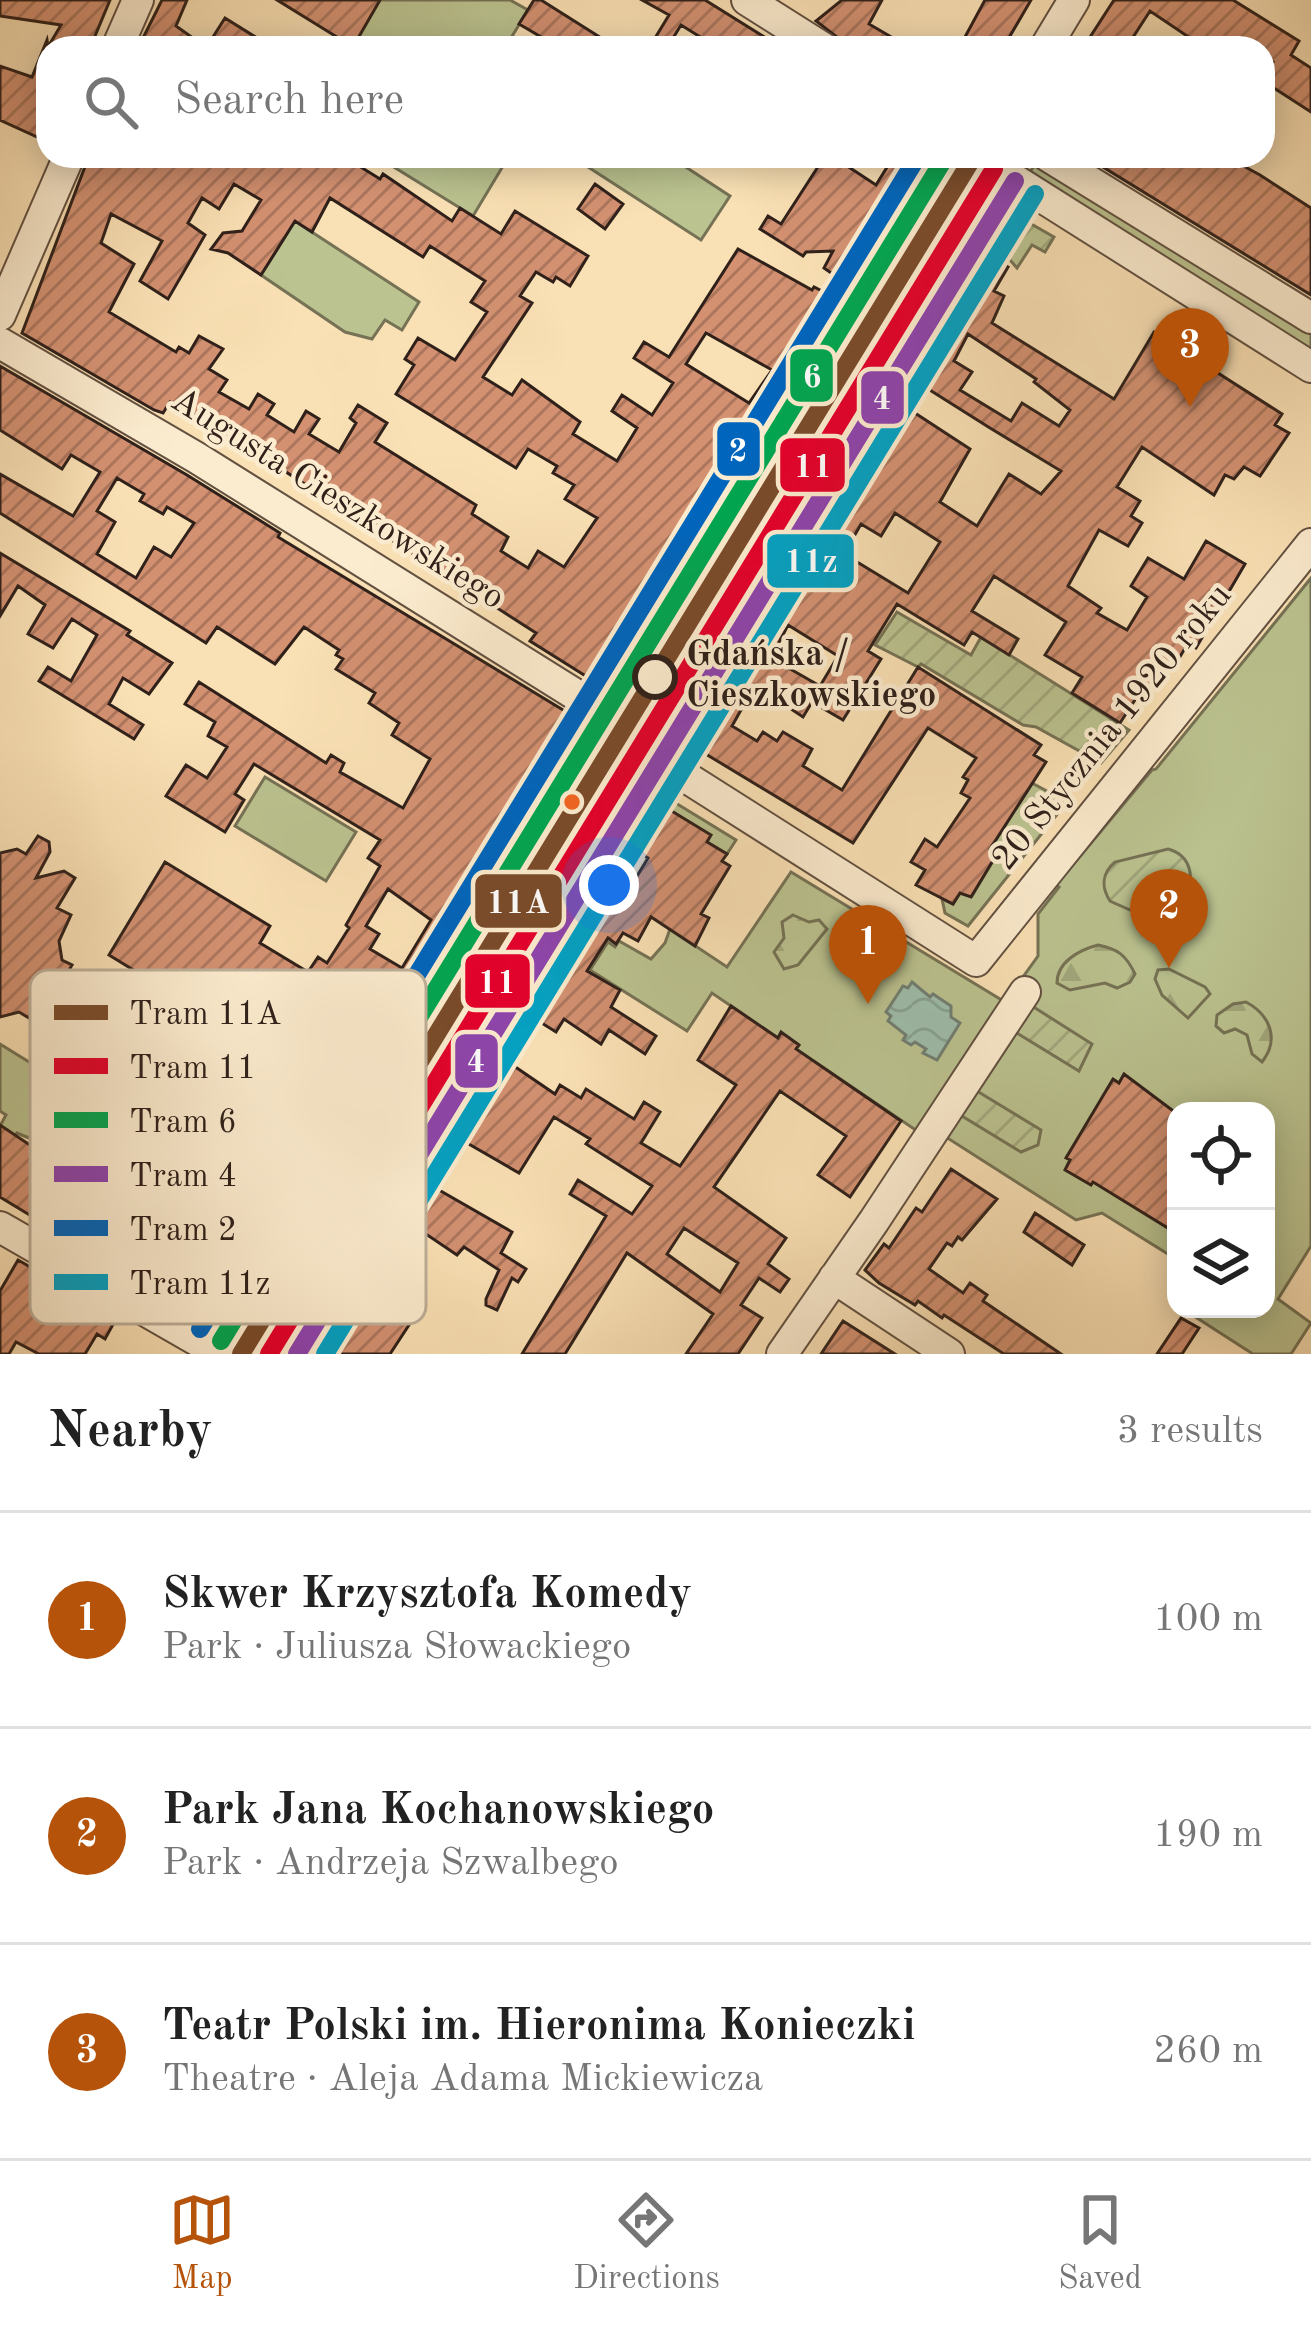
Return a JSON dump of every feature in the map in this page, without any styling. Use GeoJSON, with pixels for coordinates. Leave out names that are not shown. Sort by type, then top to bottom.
{"type":"FeatureCollection","features":[{"type":"Feature","properties":{"kind":"street"},"geometry":{"type":"LineString","coordinates":[[747,0],[804,36]]}},
{"type":"Feature","properties":{"kind":"street"},"geometry":{"type":"LineString","coordinates":[[1052,36],[1074,0]]}},
{"type":"Feature","properties":{"kind":"street"},"geometry":{"type":"LineString","coordinates":[[121,36],[135,6]]}},
{"type":"Feature","properties":{"kind":"street"},"geometry":{"type":"LineString","coordinates":[[0,315],[64,168]]}},
{"type":"Feature","properties":{"kind":"street"},"geometry":{"type":"LineString","coordinates":[[426,1062],[971,168]]}},
{"type":"Feature","properties":{"kind":"street"},"geometry":{"type":"LineString","coordinates":[[997,168],[1311,367]]}},
{"type":"Feature","properties":{"kind":"street"},"geometry":{"type":"LineString","coordinates":[[1067,168],[1311,319]]}},
{"type":"Feature","properties":{"kind":"street","name":"Augusta Cieszkowskiego"},"geometry":{"type":"LineString","coordinates":[[0,343],[217,470],[605,713],[649,753],[976,961]]}},
{"type":"Feature","properties":{"kind":"street","name":"20 Stycznia 1920 roku"},"geometry":{"type":"LineString","coordinates":[[976,961],[1311,544]]}},
{"type":"Feature","properties":{"kind":"street"},"geometry":{"type":"LineString","coordinates":[[782,1354],[1024,992]]}},
{"type":"Feature","properties":{"kind":"street"},"geometry":{"type":"LineString","coordinates":[[0,1227],[30,1244]]}},
{"type":"Feature","properties":{"kind":"street"},"geometry":{"type":"LineString","coordinates":[[834,1278],[949,1354]]}},
{"type":"Feature","properties":{"kind":"street"},"geometry":{"type":"LineString","coordinates":[[168,1324],[220,1354]]}},
{"type":"Feature","properties":{"kind":"street"},"geometry":{"type":"LineString","coordinates":[[248,1354],[266,1324]]}},
{"type":"Feature","properties":{"kind":"green space"},"geometry":{"type":"Polygon","coordinates":[[[380,0],[510,0],[528,10],[512,36],[358,36],[380,0]]]}},
{"type":"Feature","properties":{"kind":"green space"},"geometry":{"type":"Polygon","coordinates":[[[395,168],[502,168],[473,216],[395,168]]]}},
{"type":"Feature","properties":{"kind":"green space"},"geometry":{"type":"Polygon","coordinates":[[[590,168],[687,168],[730,196],[701,240],[590,168]]]}},
{"type":"Feature","properties":{"kind":"green space"},"geometry":{"type":"Polygon","coordinates":[[[1033,168],[1043,168],[1079,185],[1311,329],[1311,354],[1027,177],[1033,168]]]}},
{"type":"Feature","properties":{"kind":"green space"},"geometry":{"type":"Polygon","coordinates":[[[1005,209],[1054,237],[1045,252],[1032,245],[1017,268],[1003,252],[976,236],[991,214],[999,218],[1005,209]]]}},
{"type":"Feature","properties":{"kind":"green space"},"geometry":{"type":"Polygon","coordinates":[[[295,221],[419,302],[402,330],[385,320],[372,339],[345,332],[261,275],[295,221]]]}},
{"type":"Feature","properties":{"kind":"green space"},"geometry":{"type":"Polygon","coordinates":[[[1311,578],[1311,1246],[1278,1299],[1311,1323],[1291,1354],[1253,1354],[1197,1318],[1275,1318],[1275,1102],[1167,1102],[1167,1253],[1102,1213],[1076,1220],[935,1130],[920,1133],[796,1049],[798,1044],[782,1033],[778,1038],[712,993],[687,1031],[590,970],[608,942],[615,947],[619,941],[651,959],[670,929],[727,967],[791,872],[1005,1002],[1038,956],[1038,914],[1059,887],[1056,885],[1311,578]]]}},
{"type":"Feature","properties":{"kind":"green space"},"geometry":{"type":"Polygon","coordinates":[[[897,612],[971,655],[981,637],[1129,730],[1101,763],[1036,727],[1023,725],[921,664],[918,667],[875,645],[897,612]]]}},
{"type":"Feature","properties":{"kind":"green space"},"geometry":{"type":"Polygon","coordinates":[[[265,777],[356,832],[326,881],[235,826],[265,777]]]}},
{"type":"Feature","properties":{"kind":"green space"},"geometry":{"type":"Polygon","coordinates":[[[643,783],[736,840],[727,854],[707,842],[652,826],[635,851],[634,862],[605,844],[643,783]]]}},
{"type":"Feature","properties":{"kind":"green space"},"geometry":{"type":"Polygon","coordinates":[[[1032,783],[1067,802],[968,926],[945,913],[942,899],[953,904],[960,893],[972,896],[997,854],[990,849],[1032,783]]]}},
{"type":"Feature","properties":{"kind":"green space"},"geometry":{"type":"Polygon","coordinates":[[[1168,849],[1182,856],[1189,868],[1190,882],[1183,896],[1130,910],[1110,901],[1104,880],[1115,862],[1168,849]]]}},
{"type":"Feature","properties":{"kind":"green space"},"geometry":{"type":"Polygon","coordinates":[[[793,915],[809,922],[819,920],[827,929],[798,965],[784,969],[774,952],[784,938],[782,922],[793,915]]]}},
{"type":"Feature","properties":{"kind":"green space"},"geometry":{"type":"Polygon","coordinates":[[[1098,945],[1125,958],[1135,974],[1130,982],[1117,988],[1105,983],[1070,990],[1057,983],[1070,958],[1098,945]]]}},
{"type":"Feature","properties":{"kind":"green space"},"geometry":{"type":"Polygon","coordinates":[[[1169,969],[1210,994],[1188,1018],[1162,995],[1155,979],[1158,970],[1169,969]]]}},
{"type":"Feature","properties":{"kind":"green space"},"geometry":{"type":"Polygon","coordinates":[[[1246,1002],[1270,1028],[1270,1045],[1262,1062],[1252,1054],[1247,1035],[1235,1029],[1224,1033],[1216,1026],[1217,1015],[1246,1002]]]}},
{"type":"Feature","properties":{"kind":"green space"},"geometry":{"type":"Polygon","coordinates":[[[1032,1006],[1092,1044],[1079,1071],[1015,1032],[1032,1006]]]}},
{"type":"Feature","properties":{"kind":"green space"},"geometry":{"type":"Polygon","coordinates":[[[0,1044],[30,1063],[30,1136],[17,1133],[6,1152],[0,1126],[6,1115],[0,1111],[0,1044]]]}},
{"type":"Feature","properties":{"kind":"green space"},"geometry":{"type":"Polygon","coordinates":[[[972,1088],[1041,1130],[1038,1145],[1021,1152],[957,1113],[972,1088]]]}},
{"type":"Feature","properties":{"kind":"water"},"geometry":{"type":"Polygon","coordinates":[[[912,982],[951,1006],[951,1017],[960,1023],[937,1060],[915,1042],[911,1045],[903,1040],[906,1035],[888,1021],[891,1016],[886,1012],[903,986],[908,988],[912,982]]]}},
{"type":"Feature","properties":{"kind":"building"},"geometry":{"type":"Polygon","coordinates":[[[0,0],[110,0],[95,36],[54,36],[61,25],[0,16],[0,0]]]}},
{"type":"Feature","properties":{"kind":"building"},"geometry":{"type":"Polygon","coordinates":[[[162,0],[187,0],[176,26],[190,36],[144,36],[162,0]]]}},
{"type":"Feature","properties":{"kind":"building"},"geometry":{"type":"Polygon","coordinates":[[[277,0],[380,0],[359,36],[335,36],[277,0]]]}},
{"type":"Feature","properties":{"kind":"building"},"geometry":{"type":"Polygon","coordinates":[[[534,0],[541,0],[598,36],[540,36],[519,24],[534,0]]]}},
{"type":"Feature","properties":{"kind":"building"},"geometry":{"type":"Polygon","coordinates":[[[642,0],[705,0],[763,36],[699,36],[681,25],[674,36],[656,36],[669,15],[642,0]]]}},
{"type":"Feature","properties":{"kind":"building"},"geometry":{"type":"Polygon","coordinates":[[[842,0],[882,0],[869,24],[890,36],[836,36],[816,21],[842,0]]]}},
{"type":"Feature","properties":{"kind":"building"},"geometry":{"type":"Polygon","coordinates":[[[985,0],[1031,0],[1010,36],[966,36],[985,0]]]}},
{"type":"Feature","properties":{"kind":"building"},"geometry":{"type":"Polygon","coordinates":[[[1114,0],[1233,0],[1299,41],[1291,55],[1311,68],[1311,112],[1275,89],[1275,36],[1187,36],[1150,11],[1134,36],[1091,36],[1114,0]]]}},
{"type":"Feature","properties":{"kind":"building"},"geometry":{"type":"Polygon","coordinates":[[[225,18],[254,36],[214,36],[225,18]]]}},
{"type":"Feature","properties":{"kind":"building"},"geometry":{"type":"Polygon","coordinates":[[[0,66],[32,77],[36,67],[36,136],[0,120],[0,66]]]}},
{"type":"Feature","properties":{"kind":"building"},"geometry":{"type":"Polygon","coordinates":[[[84,168],[362,168],[380,179],[383,174],[452,221],[460,208],[501,234],[515,211],[588,256],[570,286],[536,272],[520,296],[532,303],[483,377],[512,395],[522,380],[580,422],[573,434],[617,461],[637,428],[612,411],[622,395],[652,415],[673,383],[634,358],[644,342],[669,357],[738,249],[828,294],[837,277],[824,268],[833,251],[803,256],[760,229],[768,216],[781,224],[817,168],[850,168],[876,185],[887,168],[926,168],[617,689],[608,690],[530,641],[536,633],[213,425],[170,402],[163,413],[22,333],[84,168]],[[234,184],[219,209],[202,198],[188,223],[205,235],[168,299],[140,281],[162,241],[111,214],[101,243],[134,264],[109,312],[176,352],[179,347],[189,353],[199,336],[223,349],[209,369],[227,380],[219,392],[249,409],[258,394],[274,404],[267,415],[294,432],[306,411],[319,419],[309,434],[339,452],[356,423],[350,418],[358,405],[387,423],[375,442],[476,505],[472,514],[508,537],[501,551],[528,568],[538,551],[564,567],[597,518],[565,499],[574,485],[553,473],[557,466],[528,449],[516,468],[396,394],[414,365],[405,359],[418,338],[455,360],[487,312],[471,302],[485,281],[430,246],[423,257],[330,198],[312,232],[295,221],[261,275],[228,253],[211,249],[223,233],[242,231],[261,200],[234,184]],[[706,333],[686,364],[749,403],[772,370],[706,333]]]}},
{"type":"Feature","properties":{"kind":"building"},"geometry":{"type":"Polygon","coordinates":[[[1105,168],[1247,168],[1260,175],[1311,208],[1311,295],[1105,168]]]}},
{"type":"Feature","properties":{"kind":"building"},"geometry":{"type":"Polygon","coordinates":[[[595,184],[623,204],[605,229],[578,209],[595,184]]]}},
{"type":"Feature","properties":{"kind":"building"},"geometry":{"type":"Polygon","coordinates":[[[970,245],[1008,267],[994,291],[1004,296],[992,323],[1114,399],[1154,332],[1282,414],[1275,425],[1289,433],[1260,476],[1244,467],[1234,479],[1225,475],[1214,495],[1142,447],[1117,487],[1140,501],[1131,516],[1142,523],[1128,546],[1099,530],[1068,586],[1101,608],[1097,613],[1127,630],[1147,597],[1131,586],[1148,558],[1184,579],[1206,541],[1245,564],[1196,648],[1188,643],[1174,667],[1161,671],[1149,689],[1144,686],[1120,723],[1072,693],[1082,677],[1045,655],[1066,622],[994,576],[972,611],[1018,639],[1009,655],[972,632],[964,645],[897,604],[868,651],[881,659],[843,720],[812,702],[803,717],[755,685],[732,726],[757,741],[763,732],[777,741],[783,732],[812,749],[803,766],[842,790],[918,667],[1041,745],[1034,755],[1046,762],[990,849],[997,854],[971,897],[960,893],[953,904],[916,885],[925,870],[911,862],[925,839],[937,847],[970,798],[961,793],[968,780],[963,777],[976,758],[928,728],[853,843],[671,733],[758,592],[779,605],[779,576],[791,556],[783,550],[970,245]],[[968,334],[954,361],[972,372],[960,390],[1011,421],[1022,403],[1059,426],[1070,410],[1036,379],[968,334]],[[906,375],[892,398],[970,449],[940,502],[977,526],[1009,474],[1041,494],[1061,471],[906,375]],[[895,513],[881,536],[861,524],[844,554],[908,593],[940,542],[895,513]],[[788,625],[771,658],[820,686],[838,656],[788,625]]]}},
{"type":"Feature","properties":{"kind":"building"},"geometry":{"type":"Polygon","coordinates":[[[0,366],[187,475],[280,533],[278,537],[591,727],[426,993],[426,970],[309,970],[318,957],[327,963],[349,928],[346,925],[380,866],[368,858],[380,840],[254,764],[235,794],[244,800],[225,832],[166,796],[186,765],[207,778],[227,747],[208,736],[215,722],[185,704],[199,682],[326,763],[331,755],[344,763],[340,772],[403,808],[430,759],[392,735],[399,723],[369,703],[375,693],[336,669],[343,659],[336,655],[339,650],[304,627],[275,664],[217,627],[206,643],[0,513],[0,474],[73,516],[100,472],[71,455],[62,469],[0,430],[0,366]],[[117,478],[97,511],[115,522],[97,554],[136,578],[154,547],[171,557],[194,523],[167,507],[163,514],[140,501],[144,494],[117,478]],[[388,889],[366,926],[379,934],[370,949],[402,968],[431,920],[388,889]]]}},
{"type":"Feature","properties":{"kind":"building"},"geometry":{"type":"Polygon","coordinates":[[[0,553],[130,631],[127,635],[172,663],[149,694],[123,678],[109,704],[143,725],[134,739],[39,681],[48,667],[71,681],[97,635],[72,619],[53,648],[28,634],[45,605],[18,586],[0,616],[0,553]]]}},
{"type":"Feature","properties":{"kind":"building"},"geometry":{"type":"Polygon","coordinates":[[[670,810],[711,835],[707,842],[727,854],[722,861],[730,866],[701,914],[709,918],[695,946],[651,917],[638,941],[623,933],[616,944],[608,938],[587,971],[620,990],[611,1007],[656,1036],[645,1054],[609,1030],[601,1044],[564,1019],[556,1032],[537,1020],[511,1064],[555,1094],[560,1085],[581,1098],[586,1089],[634,1119],[644,1102],[660,1112],[641,1143],[680,1166],[736,1085],[698,1060],[731,1006],[778,1038],[781,1032],[799,1045],[796,1049],[901,1121],[850,1197],[818,1175],[846,1136],[780,1091],[714,1187],[786,1238],[768,1264],[789,1279],[780,1292],[759,1278],[741,1305],[762,1318],[738,1354],[686,1354],[713,1314],[627,1253],[565,1354],[522,1354],[606,1216],[570,1194],[578,1180],[632,1214],[652,1186],[586,1144],[590,1139],[554,1117],[519,1173],[467,1143],[439,1190],[512,1232],[501,1253],[526,1269],[518,1282],[512,1278],[497,1310],[486,1305],[486,1299],[499,1270],[464,1247],[457,1255],[426,1234],[426,1139],[558,920],[564,923],[593,882],[615,894],[623,881],[631,886],[648,858],[636,851],[651,825],[658,830],[670,810]],[[684,1228],[667,1254],[720,1292],[738,1263],[684,1228]]]}},
{"type":"Feature","properties":{"kind":"building"},"geometry":{"type":"Polygon","coordinates":[[[38,836],[49,842],[50,852],[36,878],[64,871],[75,878],[57,908],[71,915],[59,941],[62,960],[72,965],[69,970],[30,970],[30,1019],[19,1012],[0,1017],[0,853],[17,849],[26,854],[38,836]]]}},
{"type":"Feature","properties":{"kind":"building"},"geometry":{"type":"Polygon","coordinates":[[[165,862],[270,926],[260,943],[305,970],[133,970],[109,955],[165,862]]]}},
{"type":"Feature","properties":{"kind":"building"},"geometry":{"type":"Polygon","coordinates":[[[1124,1074],[1167,1106],[1167,1227],[1065,1170],[1070,1160],[1066,1158],[1113,1079],[1119,1083],[1124,1074]]]}},
{"type":"Feature","properties":{"kind":"building"},"geometry":{"type":"Polygon","coordinates":[[[0,1125],[30,1145],[30,1215],[0,1197],[0,1125]]]}},
{"type":"Feature","properties":{"kind":"building"},"geometry":{"type":"Polygon","coordinates":[[[951,1169],[997,1199],[962,1240],[958,1237],[952,1246],[947,1243],[929,1269],[963,1293],[970,1283],[987,1295],[983,1301],[1061,1354],[1004,1354],[944,1315],[918,1301],[915,1305],[865,1270],[884,1244],[889,1248],[916,1208],[922,1212],[951,1169]]]}},
{"type":"Feature","properties":{"kind":"building"},"geometry":{"type":"Polygon","coordinates":[[[1035,1213],[1084,1245],[1072,1265],[1024,1232],[1035,1213]]]}},
{"type":"Feature","properties":{"kind":"building"},"geometry":{"type":"Polygon","coordinates":[[[18,1260],[30,1267],[30,1324],[113,1324],[105,1339],[97,1334],[85,1354],[39,1354],[16,1342],[9,1354],[0,1354],[0,1291],[18,1260]]]}},
{"type":"Feature","properties":{"kind":"building"},"geometry":{"type":"Polygon","coordinates":[[[1181,1318],[1199,1328],[1182,1354],[1157,1354],[1181,1318]]]}},
{"type":"Feature","properties":{"kind":"building"},"geometry":{"type":"Polygon","coordinates":[[[843,1321],[895,1354],[821,1354],[843,1321]]]}},
{"type":"Feature","properties":{"kind":"building"},"geometry":{"type":"Polygon","coordinates":[[[314,1324],[410,1324],[390,1354],[296,1354],[314,1324]]]}},
{"type":"Feature","properties":{"kind":"tram line","name":"2"},"geometry":{"type":"LineString","coordinates":[[420,970],[911,168]]}},
{"type":"Feature","properties":{"kind":"tram line","name":"6"},"geometry":{"type":"LineString","coordinates":[[426,1006],[939,168]]}},
{"type":"Feature","properties":{"kind":"tram line","name":"11A"},"geometry":{"type":"LineString","coordinates":[[426,1052],[967,168]]}},
{"type":"Feature","properties":{"kind":"tram line","name":"11"},"geometry":{"type":"LineString","coordinates":[[426,1097],[994,169]]}},
{"type":"Feature","properties":{"kind":"tram line","name":"4"},"geometry":{"type":"LineString","coordinates":[[426,1143],[1015,181]]}},
{"type":"Feature","properties":{"kind":"tram line","name":"11z"},"geometry":{"type":"LineString","coordinates":[[426,1189],[1035,194]]}},
{"type":"Feature","properties":{"kind":"tram line","name":"2"},"geometry":{"type":"LineString","coordinates":[[200,1329],[203,1324]]}},
{"type":"Feature","properties":{"kind":"tram line","name":"6"},"geometry":{"type":"LineString","coordinates":[[221,1341],[231,1324]]}},
{"type":"Feature","properties":{"kind":"tram line","name":"11A"},"geometry":{"type":"LineString","coordinates":[[241,1354],[259,1324]]}},
{"type":"Feature","properties":{"kind":"tram line","name":"11"},"geometry":{"type":"LineString","coordinates":[[269,1354],[287,1324]]}},
{"type":"Feature","properties":{"kind":"tram line","name":"4"},"geometry":{"type":"LineString","coordinates":[[297,1354],[315,1324]]}},
{"type":"Feature","properties":{"kind":"tram line","name":"11z"},"geometry":{"type":"LineString","coordinates":[[325,1354],[343,1324]]}},
{"type":"Feature","properties":{"kind":"place","name":"Teatr Polski im. Hieronima Konieczki"},"geometry":{"type":"Point","coordinates":[1190,407]}},
{"type":"Feature","properties":{"kind":"place","name":"Gdańska / Cieszkowskiego"},"geometry":{"type":"Point","coordinates":[655,677]}},
{"type":"Feature","properties":{"kind":"place","name":"Park Jana Kochanowskiego"},"geometry":{"type":"Point","coordinates":[1169,968]}},
{"type":"Feature","properties":{"kind":"place","name":"Skwer Krzysztofa Komedy"},"geometry":{"type":"Point","coordinates":[868,1004]}}]}
